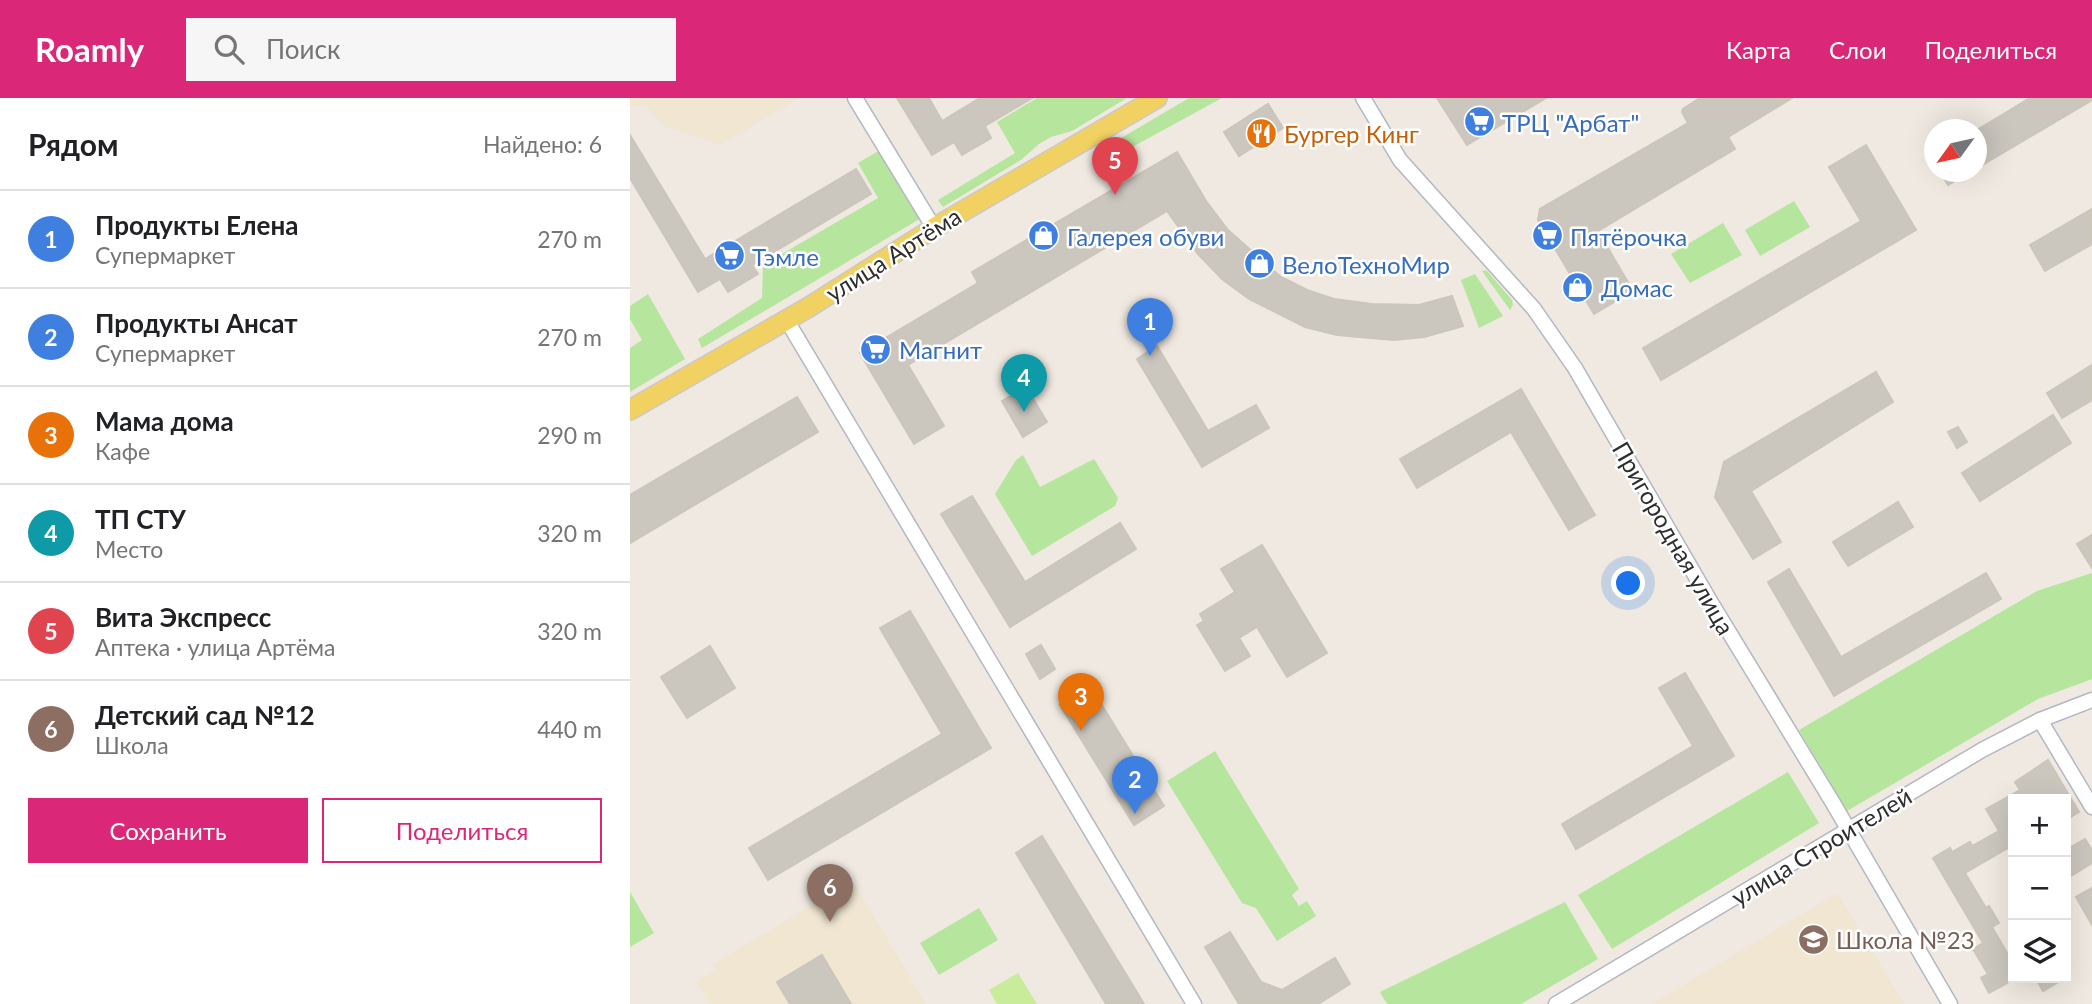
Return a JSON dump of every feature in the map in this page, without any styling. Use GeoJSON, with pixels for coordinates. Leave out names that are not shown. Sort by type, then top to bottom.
{"type":"FeatureCollection","features":[{"type":"Feature","properties":{"kind":"main road","name":"улица Артёма"},"geometry":{"type":"LineString","coordinates":[[630,410],[1157,98]]}},
{"type":"Feature","properties":{"kind":"street"},"geometry":{"type":"LineString","coordinates":[[855,98],[934,228]]}},
{"type":"Feature","properties":{"kind":"street","name":"Пригородная улица"},"geometry":{"type":"LineString","coordinates":[[1363,98],[1400,160],[1534,309],[1562,348],[1950,1004]]}},
{"type":"Feature","properties":{"kind":"street"},"geometry":{"type":"LineString","coordinates":[[786,319],[1194,1004]]}},
{"type":"Feature","properties":{"kind":"street","name":"улица Строителей"},"geometry":{"type":"LineString","coordinates":[[1556,1004],[1982,750],[2040,720],[2092,700]]}},
{"type":"Feature","properties":{"kind":"street"},"geometry":{"type":"LineString","coordinates":[[2040,720],[2092,807]]}},
{"type":"Feature","properties":{"kind":"shaded area"},"geometry":{"type":"Polygon","coordinates":[[[630,98],[799,98],[720,145],[664,126],[646,106],[630,105],[630,98]]]}},
{"type":"Feature","properties":{"kind":"shaded area"},"geometry":{"type":"Polygon","coordinates":[[[853,881],[926,1004],[709,1004],[696,982],[716,970],[713,964],[853,881]]]}},
{"type":"Feature","properties":{"kind":"shaded area","name":"Школа №23"},"geometry":{"type":"Polygon","coordinates":[[[1838,893],[1904,1004],[1652,1004],[1838,893]]]}},
{"type":"Feature","properties":{"kind":"green space"},"geometry":{"type":"Polygon","coordinates":[[[1037,98],[1127,98],[1072,131],[1051,137],[1039,144],[1021,160],[943,207],[938,200],[1015,153],[997,122],[1037,98]]]}},
{"type":"Feature","properties":{"kind":"green space"},"geometry":{"type":"Polygon","coordinates":[[[1189,98],[1222,98],[1112,158],[1106,147],[1189,98]]]}},
{"type":"Feature","properties":{"kind":"green space"},"geometry":{"type":"Polygon","coordinates":[[[882,149],[923,217],[702,348],[698,339],[762,298],[763,265],[878,198],[858,163],[882,149]]]}},
{"type":"Feature","properties":{"kind":"green space"},"geometry":{"type":"Polygon","coordinates":[[[1794,201],[1810,227],[1760,256],[1745,230],[1794,201]]]}},
{"type":"Feature","properties":{"kind":"green space"},"geometry":{"type":"Polygon","coordinates":[[[1723,223],[1742,255],[1690,283],[1671,254],[1723,223]]]}},
{"type":"Feature","properties":{"kind":"green space"},"geometry":{"type":"Polygon","coordinates":[[[1486,270],[1512,300],[1510,310],[1482,271],[1486,270]]]}},
{"type":"Feature","properties":{"kind":"green space"},"geometry":{"type":"Polygon","coordinates":[[[1475,274],[1503,316],[1479,328],[1461,280],[1475,274]]]}},
{"type":"Feature","properties":{"kind":"green space"},"geometry":{"type":"Polygon","coordinates":[[[648,294],[685,359],[630,392],[630,348],[642,340],[630,319],[630,306],[648,294]]]}},
{"type":"Feature","properties":{"kind":"green space"},"geometry":{"type":"Polygon","coordinates":[[[1023,455],[1040,487],[1094,459],[1118,498],[1115,506],[1032,556],[995,494],[1016,460],[1023,455]]]}},
{"type":"Feature","properties":{"kind":"green space"},"geometry":{"type":"Polygon","coordinates":[[[2092,573],[2092,679],[2038,699],[1847,811],[1799,730],[2037,591],[2092,573]]]}},
{"type":"Feature","properties":{"kind":"green space"},"geometry":{"type":"Polygon","coordinates":[[[1215,751],[1299,889],[1292,895],[1299,906],[1307,901],[1316,916],[1277,941],[1256,908],[1242,903],[1167,781],[1215,751]]]}},
{"type":"Feature","properties":{"kind":"green space"},"geometry":{"type":"Polygon","coordinates":[[[1788,772],[1819,823],[1612,949],[1578,895],[1788,772]]]}},
{"type":"Feature","properties":{"kind":"green space"},"geometry":{"type":"Polygon","coordinates":[[[630,892],[654,933],[630,947],[630,892]]]}},
{"type":"Feature","properties":{"kind":"green space"},"geometry":{"type":"Polygon","coordinates":[[[1565,902],[1598,959],[1521,1004],[1387,1004],[1380,992],[1565,902]]]}},
{"type":"Feature","properties":{"kind":"green space"},"geometry":{"type":"Polygon","coordinates":[[[979,908],[998,940],[939,975],[920,943],[979,908]]]}},
{"type":"Feature","properties":{"kind":"green space"},"geometry":{"type":"Polygon","coordinates":[[[1018,973],[1037,1004],[997,1004],[989,990],[1018,973]]]}},
{"type":"Feature","properties":{"kind":"building"},"geometry":{"type":"Polygon","coordinates":[[[897,98],[929,98],[942,121],[980,98],[1032,98],[985,126],[991,138],[962,155],[954,142],[932,155],[897,98]]]}},
{"type":"Feature","properties":{"kind":"building","name":"ТРЦ \"Арбат\""},"geometry":{"type":"Polygon","coordinates":[[[1437,98],[1546,98],[1467,145],[1437,98]]]}},
{"type":"Feature","properties":{"kind":"building"},"geometry":{"type":"Polygon","coordinates":[[[1700,98],[1792,98],[1728,137],[1735,149],[1598,231],[1633,291],[1594,314],[1538,220],[1540,209],[1688,123],[1683,109],[1700,98]]]}},
{"type":"Feature","properties":{"kind":"building"},"geometry":{"type":"Polygon","coordinates":[[[2030,98],[2092,98],[1987,162],[1987,124],[2030,98]]]}},
{"type":"Feature","properties":{"kind":"building"},"geometry":{"type":"Polygon","coordinates":[[[1268,104],[1283,128],[1239,156],[1224,132],[1268,104]]]}},
{"type":"Feature","properties":{"kind":"building"},"geometry":{"type":"Polygon","coordinates":[[[630,135],[705,259],[856,169],[871,194],[752,265],[758,274],[728,292],[720,279],[698,292],[630,178],[630,135]]]}},
{"type":"Feature","properties":{"kind":"building"},"geometry":{"type":"Polygon","coordinates":[[[1866,145],[1916,230],[1661,380],[1643,348],[1861,221],[1829,167],[1866,145]]]}},
{"type":"Feature","properties":{"kind":"building"},"geometry":{"type":"Polygon","coordinates":[[[1177,152],[1206,201],[1228,230],[1281,277],[1334,299],[1372,304],[1419,305],[1452,296],[1463,326],[1424,337],[1394,340],[1337,335],[1305,327],[1249,299],[1222,279],[1198,254],[1167,211],[908,365],[944,426],[914,444],[860,353],[978,283],[972,272],[1177,152]]]}},
{"type":"Feature","properties":{"kind":"building"},"geometry":{"type":"Polygon","coordinates":[[[2092,209],[2092,244],[2045,271],[2030,245],[2092,209]]]}},
{"type":"Feature","properties":{"kind":"building"},"geometry":{"type":"Polygon","coordinates":[[[1157,346],[1208,431],[1256,405],[1269,428],[1202,467],[1137,359],[1157,346]]]}},
{"type":"Feature","properties":{"kind":"building"},"geometry":{"type":"Polygon","coordinates":[[[2092,365],[2092,400],[2062,418],[2047,393],[2092,365]]]}},
{"type":"Feature","properties":{"kind":"building"},"geometry":{"type":"Polygon","coordinates":[[[1876,372],[1893,402],[1751,491],[1781,542],[1753,559],[1715,497],[1724,462],[1876,372]]]}},
{"type":"Feature","properties":{"kind":"building"},"geometry":{"type":"Polygon","coordinates":[[[1026,387],[1047,422],[1023,437],[1002,401],[1026,387]]]}},
{"type":"Feature","properties":{"kind":"building"},"geometry":{"type":"Polygon","coordinates":[[[1521,389],[1595,515],[1569,530],[1511,432],[1417,488],[1400,459],[1521,389]]]}},
{"type":"Feature","properties":{"kind":"building"},"geometry":{"type":"Polygon","coordinates":[[[797,397],[818,432],[630,543],[630,495],[797,397]]]}},
{"type":"Feature","properties":{"kind":"building"},"geometry":{"type":"Polygon","coordinates":[[[2053,415],[2071,443],[1980,501],[1962,473],[2053,415]]]}},
{"type":"Feature","properties":{"kind":"building"},"geometry":{"type":"Polygon","coordinates":[[[1958,427],[1967,442],[1957,448],[1948,432],[1958,427]]]}},
{"type":"Feature","properties":{"kind":"building"},"geometry":{"type":"Polygon","coordinates":[[[972,496],[1025,582],[1120,523],[1136,549],[1010,627],[941,514],[972,496]]]}},
{"type":"Feature","properties":{"kind":"building"},"geometry":{"type":"Polygon","coordinates":[[[1898,502],[1913,527],[1848,566],[1833,542],[1898,502]]]}},
{"type":"Feature","properties":{"kind":"building"},"geometry":{"type":"Polygon","coordinates":[[[2092,535],[2092,568],[2077,544],[2092,535]]]}},
{"type":"Feature","properties":{"kind":"building"},"geometry":{"type":"Polygon","coordinates":[[[1262,545],[1327,653],[1287,677],[1257,627],[1239,638],[1250,656],[1225,671],[1197,625],[1204,621],[1200,614],[1235,592],[1221,569],[1262,545]]]}},
{"type":"Feature","properties":{"kind":"building"},"geometry":{"type":"Polygon","coordinates":[[[1789,569],[1841,657],[1986,573],[2001,599],[1834,696],[1768,582],[1789,569]]]}},
{"type":"Feature","properties":{"kind":"building"},"geometry":{"type":"Polygon","coordinates":[[[910,611],[991,748],[768,880],[749,848],[942,734],[880,628],[910,611]]]}},
{"type":"Feature","properties":{"kind":"building"},"geometry":{"type":"Polygon","coordinates":[[[1041,645],[1055,669],[1040,679],[1026,654],[1041,645]]]}},
{"type":"Feature","properties":{"kind":"building"},"geometry":{"type":"Polygon","coordinates":[[[710,646],[735,688],[687,718],[661,677],[710,646]]]}},
{"type":"Feature","properties":{"kind":"building"},"geometry":{"type":"Polygon","coordinates":[[[1685,673],[1734,756],[1576,849],[1562,824],[1693,746],[1659,688],[1685,673]]]}},
{"type":"Feature","properties":{"kind":"building"},"geometry":{"type":"Polygon","coordinates":[[[1090,686],[1164,806],[1134,825],[1060,705],[1090,686]]]}},
{"type":"Feature","properties":{"kind":"building"},"geometry":{"type":"Polygon","coordinates":[[[2048,760],[2068,794],[2013,794],[2020,790],[2015,782],[2048,760]]]}},
{"type":"Feature","properties":{"kind":"building"},"geometry":{"type":"Polygon","coordinates":[[[2008,797],[2008,848],[1965,873],[1986,908],[1989,906],[1999,923],[1992,927],[2008,954],[2008,983],[1989,993],[1981,978],[1988,974],[1973,949],[1983,943],[1933,858],[1950,848],[1952,852],[1970,842],[1972,846],[1999,831],[1986,809],[2008,797]]]}},
{"type":"Feature","properties":{"kind":"building"},"geometry":{"type":"Polygon","coordinates":[[[2071,799],[2079,812],[2071,817],[2071,799]]]}},
{"type":"Feature","properties":{"kind":"building"},"geometry":{"type":"Polygon","coordinates":[[[1042,836],[1144,1004],[1106,1004],[1016,853],[1042,836]]]}},
{"type":"Feature","properties":{"kind":"building"},"geometry":{"type":"Polygon","coordinates":[[[2085,839],[2092,850],[2092,863],[2071,876],[2071,857],[2071,847],[2085,839]]]}},
{"type":"Feature","properties":{"kind":"building"},"geometry":{"type":"Polygon","coordinates":[[[2092,888],[2092,925],[2076,897],[2092,888]]]}},
{"type":"Feature","properties":{"kind":"building"},"geometry":{"type":"Polygon","coordinates":[[[1230,932],[1261,982],[1282,990],[1335,958],[1350,984],[1318,1004],[1239,1004],[1205,947],[1230,932]]]}},
{"type":"Feature","properties":{"kind":"building"},"geometry":{"type":"Polygon","coordinates":[[[822,955],[851,1004],[790,1004],[777,982],[822,955]]]}},
{"type":"Feature","properties":{"kind":"building"},"geometry":{"type":"Polygon","coordinates":[[[2039,983],[2057,983],[2043,991],[2039,983]]]}},
{"type":"Feature","properties":{"kind":"place","name":"ТРЦ \"Арбат\""},"geometry":{"type":"Point","coordinates":[1479,122]}},
{"type":"Feature","properties":{"kind":"place","name":"Бургер Кинг"},"geometry":{"type":"Point","coordinates":[1261,133]}},
{"type":"Feature","properties":{"kind":"place","name":"Вита Экспресс"},"geometry":{"type":"Point","coordinates":[1115,195]}},
{"type":"Feature","properties":{"kind":"place","name":"Галерея обуви"},"geometry":{"type":"Point","coordinates":[1044,236]}},
{"type":"Feature","properties":{"kind":"place","name":"Пятёрочка"},"geometry":{"type":"Point","coordinates":[1547,236]}},
{"type":"Feature","properties":{"kind":"place","name":"Тэмле"},"geometry":{"type":"Point","coordinates":[729,256]}},
{"type":"Feature","properties":{"kind":"place","name":"ВелоТехноМир"},"geometry":{"type":"Point","coordinates":[1259,264]}},
{"type":"Feature","properties":{"kind":"place","name":"Домас"},"geometry":{"type":"Point","coordinates":[1578,287]}},
{"type":"Feature","properties":{"kind":"place","name":"Магнит"},"geometry":{"type":"Point","coordinates":[876,349]}},
{"type":"Feature","properties":{"kind":"place","name":"Продукты Елена"},"geometry":{"type":"Point","coordinates":[1150,356]}},
{"type":"Feature","properties":{"kind":"place","name":"ТП СТУ"},"geometry":{"type":"Point","coordinates":[1024,412]}},
{"type":"Feature","properties":{"kind":"place","name":"Мама дома"},"geometry":{"type":"Point","coordinates":[1081,731]}},
{"type":"Feature","properties":{"kind":"place","name":"Продукты Ансат"},"geometry":{"type":"Point","coordinates":[1135,814]}},
{"type":"Feature","properties":{"kind":"place","name":"Детский сад №12"},"geometry":{"type":"Point","coordinates":[830,922]}},
{"type":"Feature","properties":{"kind":"place","name":"Школа №23"},"geometry":{"type":"Point","coordinates":[1813,939]}}]}
